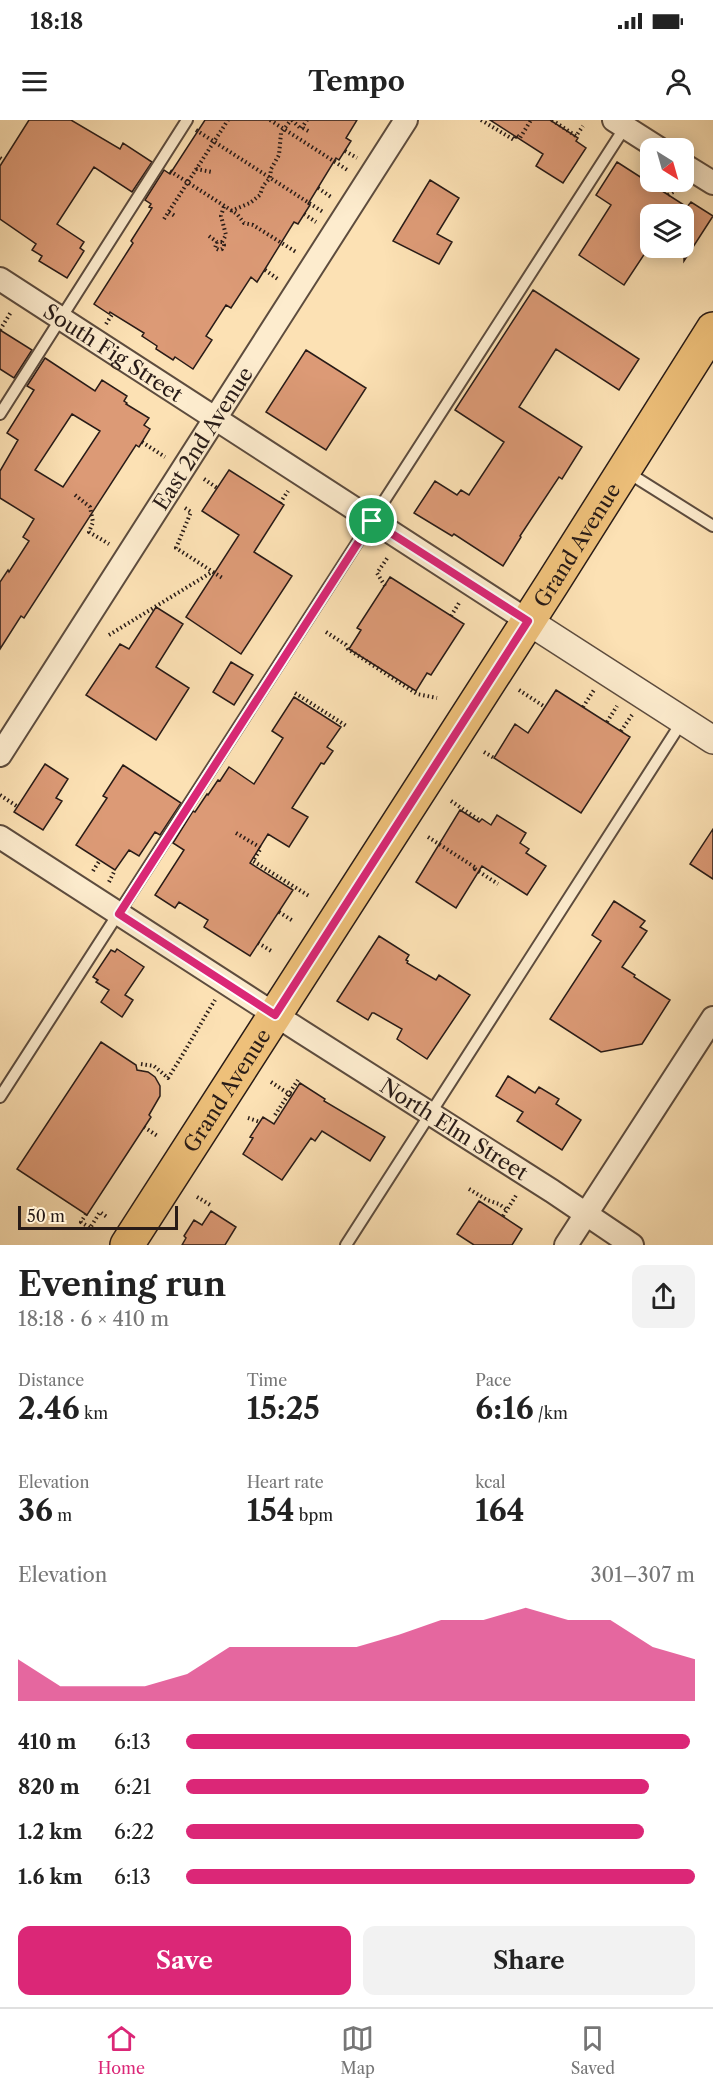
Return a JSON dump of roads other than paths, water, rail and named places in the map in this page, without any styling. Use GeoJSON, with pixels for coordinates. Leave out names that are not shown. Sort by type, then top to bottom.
{"type":"FeatureCollection","features":[{"type":"Feature","properties":{"kind":"main road","name":"Grand Avenue"},"geometry":{"type":"LineString","coordinates":[[128,1245],[713,329]]}},
{"type":"Feature","properties":{"kind":"street","name":"East 2nd Avenue"},"geometry":{"type":"LineString","coordinates":[[0,755],[406,120]]}},
{"type":"Feature","properties":{"kind":"street"},"geometry":{"type":"LineString","coordinates":[[623,122],[645,138]]}},
{"type":"Feature","properties":{"kind":"street"},"geometry":{"type":"LineString","coordinates":[[694,171],[713,183]]}},
{"type":"Feature","properties":{"kind":"street","name":"South Fig Street"},"geometry":{"type":"LineString","coordinates":[[0,279],[528,621]]}},
{"type":"Feature","properties":{"kind":"street"},"geometry":{"type":"LineString","coordinates":[[528,621],[713,740]]}},
{"type":"Feature","properties":{"kind":"street","name":"North Elm Street"},"geometry":{"type":"LineString","coordinates":[[0,837],[632,1245]]}},
{"type":"Feature","properties":{"kind":"street"},"geometry":{"type":"LineString","coordinates":[[566,1245],[713,1018]]}},
{"type":"Feature","properties":{"kind":"lane"},"geometry":{"type":"LineString","coordinates":[[0,414],[186,122]]}},
{"type":"Feature","properties":{"kind":"lane"},"geometry":{"type":"LineString","coordinates":[[0,1098],[372,521],[623,122]]}},
{"type":"Feature","properties":{"kind":"lane"},"geometry":{"type":"LineString","coordinates":[[624,470],[713,526]]}},
{"type":"Feature","properties":{"kind":"lane"},"geometry":{"type":"LineString","coordinates":[[346,1245],[683,720]]}}]}
